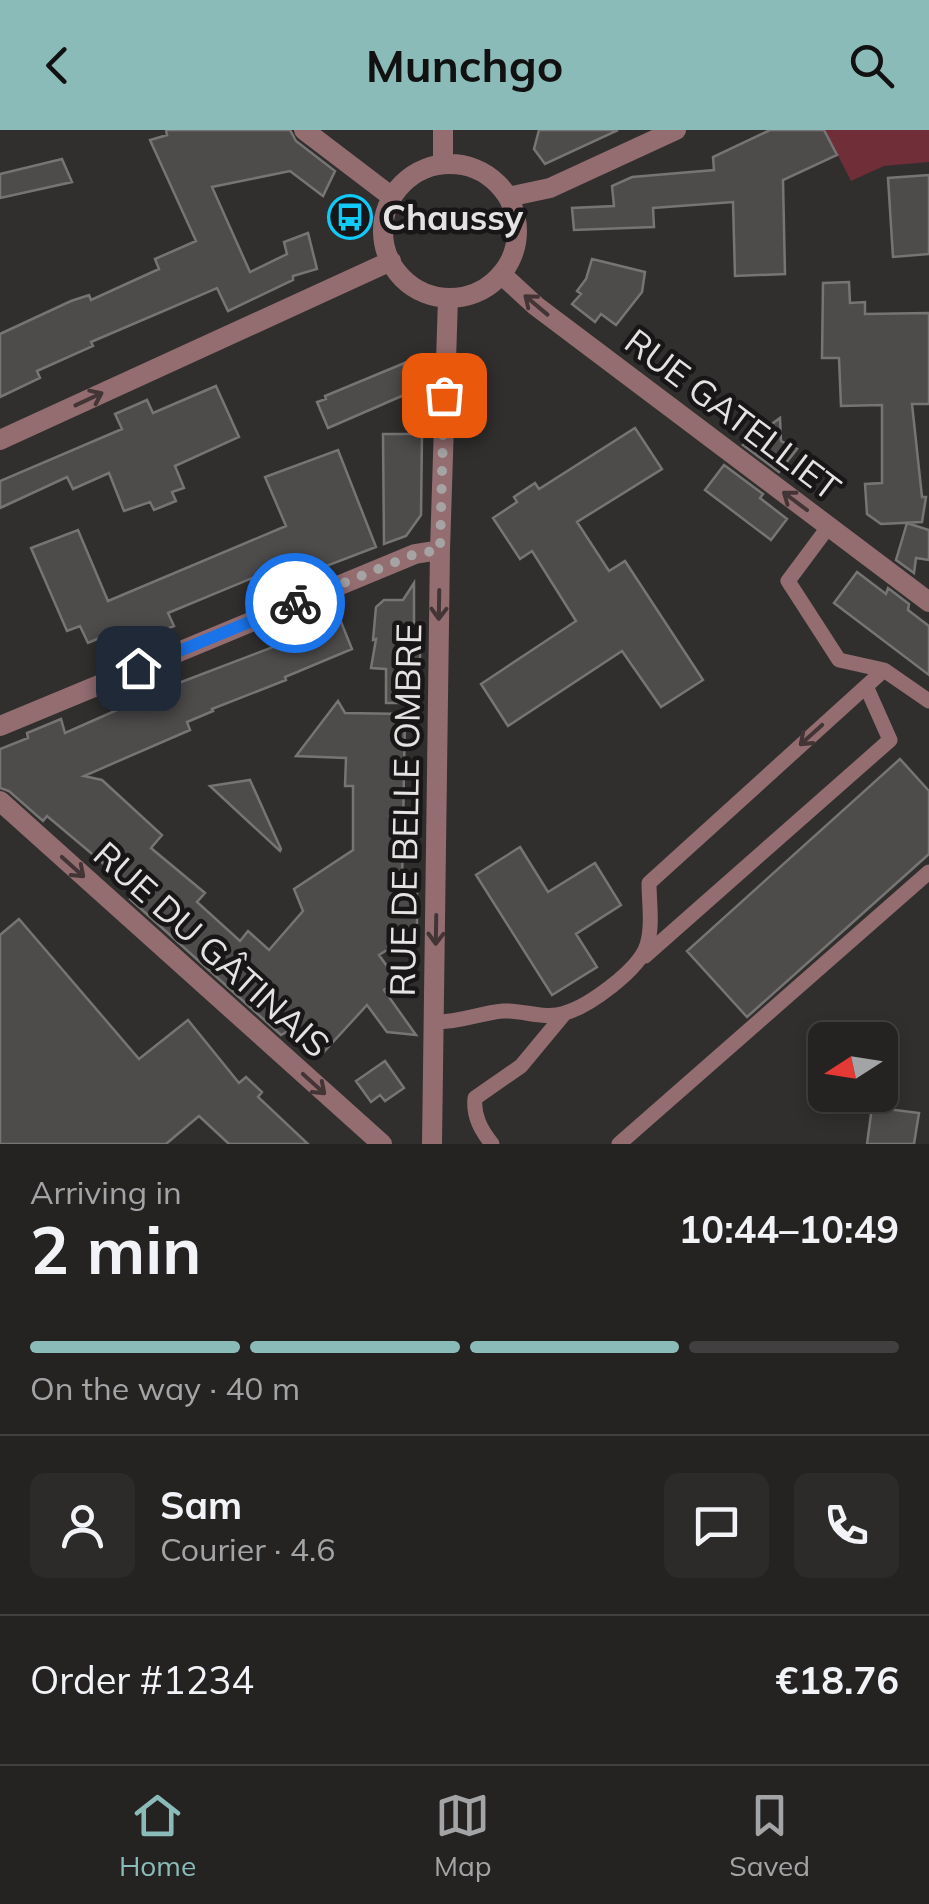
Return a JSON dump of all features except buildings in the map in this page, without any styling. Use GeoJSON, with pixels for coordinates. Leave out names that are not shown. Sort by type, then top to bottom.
{"type":"FeatureCollection","features":[{"type":"Feature","properties":{"kind":"street"},"geometry":{"type":"LineString","coordinates":[[304,130],[392,198]]}},
{"type":"Feature","properties":{"kind":"street"},"geometry":{"type":"LineString","coordinates":[[443,130],[443,164]]}},
{"type":"Feature","properties":{"kind":"street"},"geometry":{"type":"LineString","coordinates":[[508,197],[550,188],[676,130]]}},
{"type":"Feature","properties":{"kind":"street"},"geometry":{"type":"LineString","coordinates":[[443,164],[462,164],[496,182],[508,197],[517,237],[501,274],[486,287],[448,298],[414,288],[391,261],[384,229],[392,198],[414,175],[443,164]]}},
{"type":"Feature","properties":{"kind":"street"},"geometry":{"type":"LineString","coordinates":[[0,440],[391,261]]}},
{"type":"Feature","properties":{"kind":"street","name":"RUE GATELLIET"},"geometry":{"type":"LineString","coordinates":[[501,274],[536,306],[929,602]]}},
{"type":"Feature","properties":{"kind":"street","name":"RUE DE BELLE OMBRE"},"geometry":{"type":"LineString","coordinates":[[432,1144],[440,550],[448,298]]}},
{"type":"Feature","properties":{"kind":"street"},"geometry":{"type":"LineString","coordinates":[[0,726],[415,554],[440,550]]}},
{"type":"Feature","properties":{"kind":"street","name":"RUE DU GÂTINAIS"},"geometry":{"type":"LineString","coordinates":[[0,802],[382,1144]]}},
{"type":"Feature","properties":{"kind":"lane"},"geometry":{"type":"LineString","coordinates":[[828,526],[788,580],[838,660],[884,670],[929,701]]}},
{"type":"Feature","properties":{"kind":"lane"},"geometry":{"type":"LineString","coordinates":[[638,962],[647,945],[648,882],[884,670]]}},
{"type":"Feature","properties":{"kind":"lane"},"geometry":{"type":"LineString","coordinates":[[492,1144],[482,1131],[474,1108],[475,1098],[521,1066],[565,1014],[598,996],[890,740],[866,686]]}},
{"type":"Feature","properties":{"kind":"lane"},"geometry":{"type":"LineString","coordinates":[[619,1144],[929,872]]}},
{"type":"Feature","properties":{"kind":"lane"},"geometry":{"type":"LineString","coordinates":[[434,1022],[460,1022],[498,1012],[565,1014]]}},
{"type":"Feature","properties":{"kind":"shaded area"},"geometry":{"type":"Polygon","coordinates":[[[825,130],[929,130],[929,162],[884,166],[851,181],[825,130]]]}},
{"type":"Feature","properties":{"kind":"way so far"},"geometry":{"type":"LineString","coordinates":[[295,603],[415,554],[440,550],[444,395]]}},
{"type":"Feature","properties":{"kind":"place","name":"Chaussy"},"geometry":{"type":"Point","coordinates":[350,217]}},
{"type":"Feature","properties":{"kind":"route"},"geometry":{"type":"LineString","coordinates":[[138,668],[295,603]]}}]}
